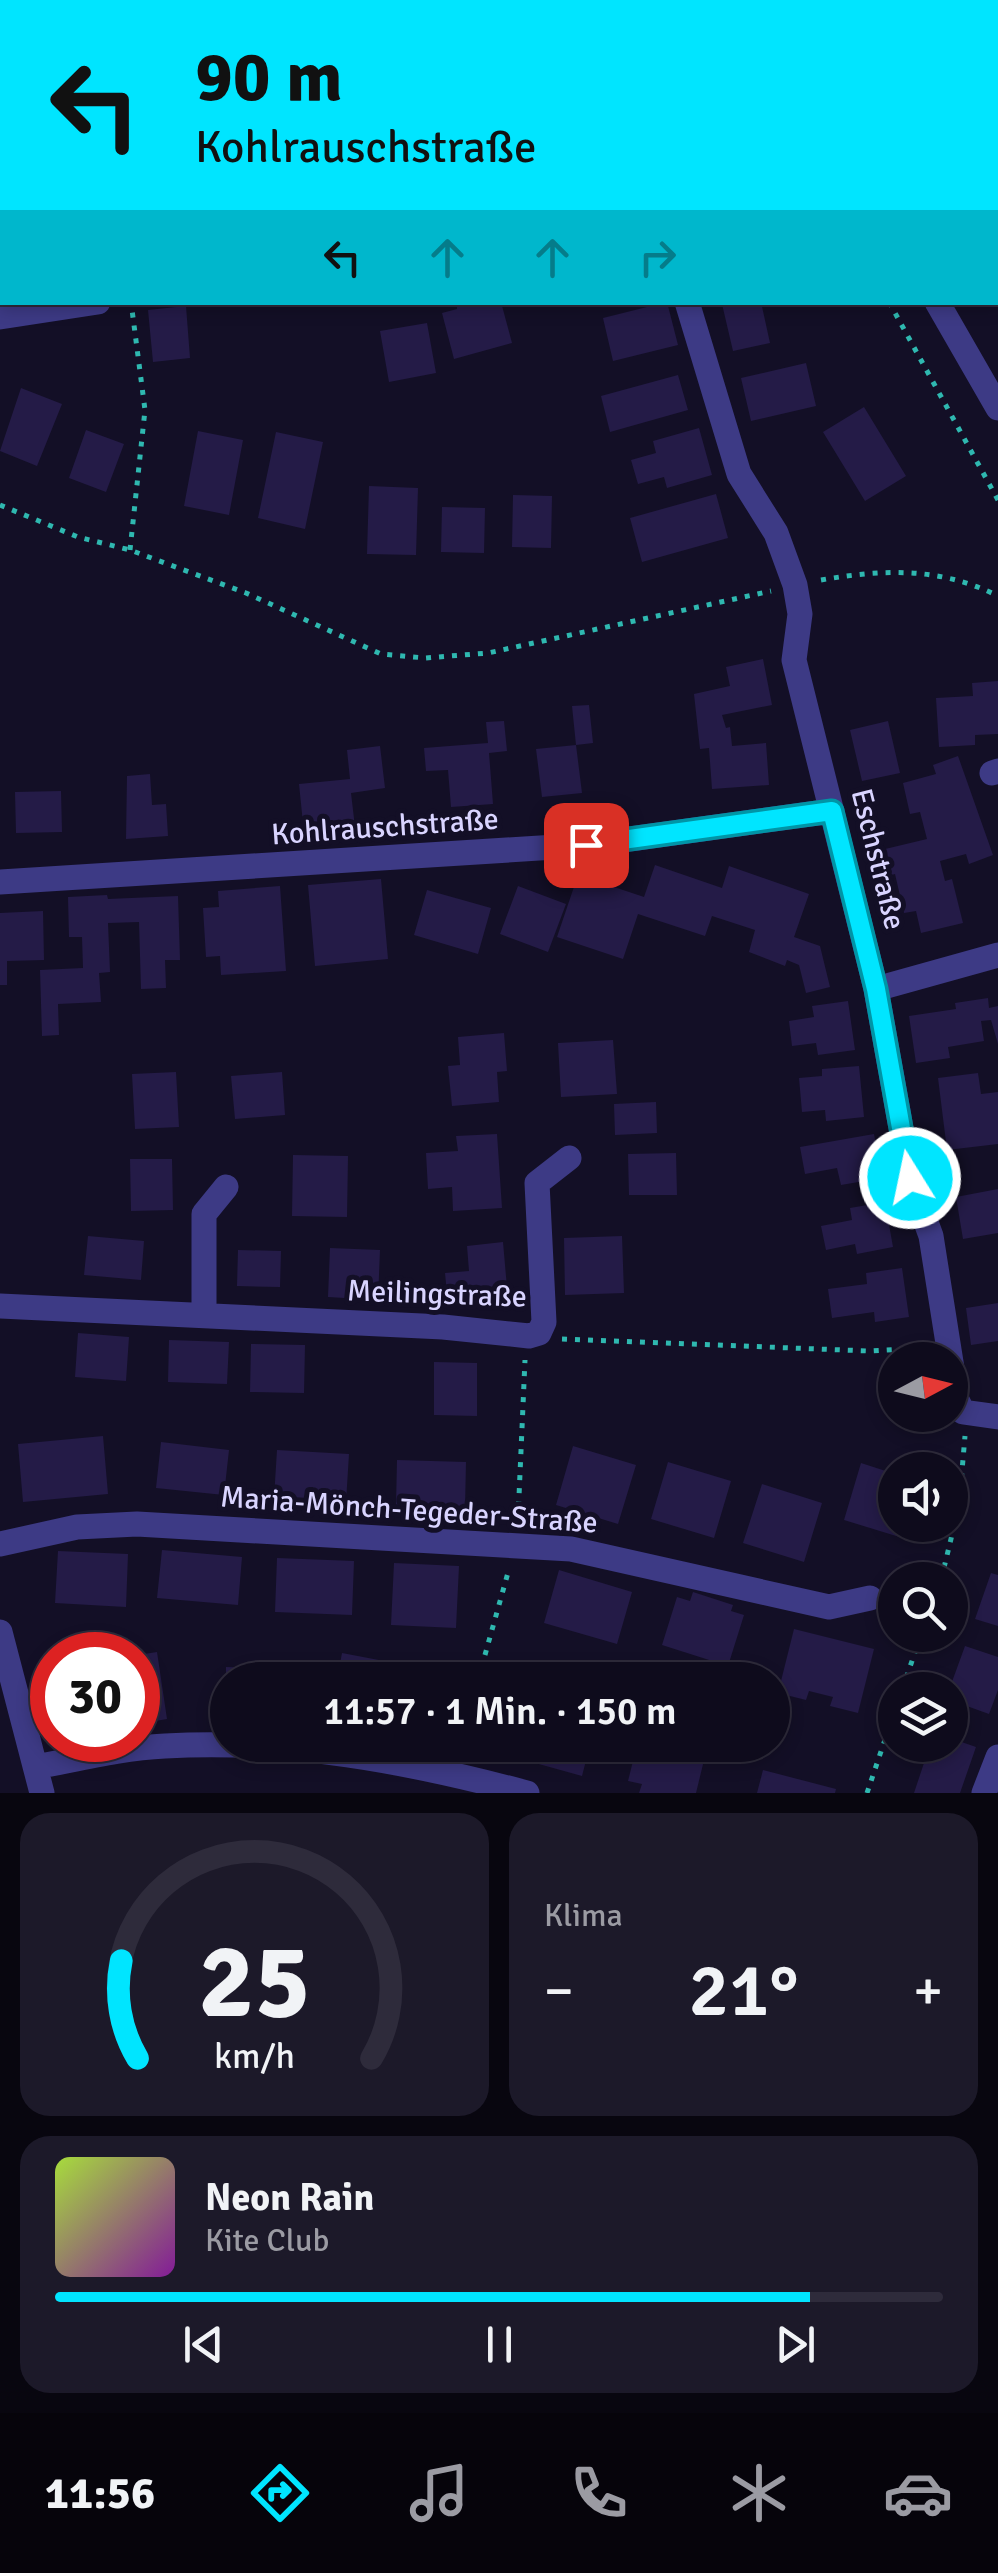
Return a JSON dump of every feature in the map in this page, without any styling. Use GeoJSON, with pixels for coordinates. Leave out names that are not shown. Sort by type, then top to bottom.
{"type":"FeatureCollection","features":[{"type":"Feature","properties":{"kind":"street"},"geometry":{"type":"LineString","coordinates":[[0,317],[78,305]]}},
{"type":"Feature","properties":{"kind":"street","name":"Eschstraße"},"geometry":{"type":"LineString","coordinates":[[688,305],[738,474],[776,533],[794,585],[800,614],[794,660],[876,989],[910,1178],[932,1236],[948,1342]]}},
{"type":"Feature","properties":{"kind":"street"},"geometry":{"type":"LineString","coordinates":[[938,305],[998,408]]}},
{"type":"Feature","properties":{"kind":"street","name":"Kohlrauschstraße"},"geometry":{"type":"LineString","coordinates":[[0,882],[516,852],[709,830],[832,811]]}},
{"type":"Feature","properties":{"kind":"street"},"geometry":{"type":"LineString","coordinates":[[876,989],[998,955]]}},
{"type":"Feature","properties":{"kind":"street","name":"Meilingstraße"},"geometry":{"type":"LineString","coordinates":[[0,1306],[529,1336],[539,1333],[544,1322],[537,1183],[569,1158]]}},
{"type":"Feature","properties":{"kind":"street"},"geometry":{"type":"LineString","coordinates":[[204,1315],[204,1214],[226,1187]]}},
{"type":"Feature","properties":{"kind":"street"},"geometry":{"type":"LineString","coordinates":[[968,1413],[998,1418]]}},
{"type":"Feature","properties":{"kind":"street","name":"Maria-Mönch-Tegeder-Straße"},"geometry":{"type":"LineString","coordinates":[[0,1544],[78,1527],[136,1524],[571,1549],[829,1606],[870,1598]]}},
{"type":"Feature","properties":{"kind":"street"},"geometry":{"type":"LineString","coordinates":[[0,1632],[39,1780],[166,1746],[331,1750],[404,1761],[527,1793]]}},
{"type":"Feature","properties":{"kind":"street"},"geometry":{"type":"LineString","coordinates":[[984,1793],[998,1757]]}},
{"type":"Feature","properties":{"kind":"path"},"geometry":{"type":"LineString","coordinates":[[130,550],[145,410],[131,305]]}},
{"type":"Feature","properties":{"kind":"path"},"geometry":{"type":"LineString","coordinates":[[891,305],[998,500]]}},
{"type":"Feature","properties":{"kind":"path"},"geometry":{"type":"LineString","coordinates":[[0,506],[78,537],[130,550],[246,593],[380,654],[425,658],[488,652],[794,585],[880,572],[930,572],[998,596]]}},
{"type":"Feature","properties":{"kind":"path"},"geometry":{"type":"LineString","coordinates":[[483,1662],[516,1546],[525,1353],[539,1333],[566,1340],[878,1351]]}},
{"type":"Feature","properties":{"kind":"path"},"geometry":{"type":"LineString","coordinates":[[945,1562],[966,1458],[964,1432]]}},
{"type":"Feature","properties":{"kind":"path"},"geometry":{"type":"LineString","coordinates":[[866,1793],[878,1759]]}},
{"type":"Feature","properties":{"kind":"building"},"geometry":{"type":"Polygon","coordinates":[[[457,305],[502,305],[512,343],[454,359],[442,313],[457,309],[457,305]]]}},
{"type":"Feature","properties":{"kind":"building"},"geometry":{"type":"Polygon","coordinates":[[[668,305],[678,345],[613,361],[603,318],[668,305]]]}},
{"type":"Feature","properties":{"kind":"building"},"geometry":{"type":"Polygon","coordinates":[[[722,305],[762,305],[770,343],[733,351],[722,305]]]}},
{"type":"Feature","properties":{"kind":"building"},"geometry":{"type":"Polygon","coordinates":[[[186,306],[190,358],[153,362],[148,310],[186,306]]]}},
{"type":"Feature","properties":{"kind":"building"},"geometry":{"type":"Polygon","coordinates":[[[427,323],[436,373],[389,382],[380,331],[427,323]]]}},
{"type":"Feature","properties":{"kind":"building"},"geometry":{"type":"Polygon","coordinates":[[[806,363],[816,406],[751,421],[741,378],[806,363]]]}},
{"type":"Feature","properties":{"kind":"building"},"geometry":{"type":"Polygon","coordinates":[[[678,375],[688,410],[610,432],[601,396],[678,375]]]}},
{"type":"Feature","properties":{"kind":"building"},"geometry":{"type":"Polygon","coordinates":[[[21,388],[62,404],[37,466],[0,451],[21,388]]]}},
{"type":"Feature","properties":{"kind":"building"},"geometry":{"type":"Polygon","coordinates":[[[864,407],[906,476],[865,501],[823,432],[864,407]]]}},
{"type":"Feature","properties":{"kind":"building"},"geometry":{"type":"Polygon","coordinates":[[[699,428],[712,475],[667,488],[664,477],[638,484],[631,460],[656,453],[653,441],[699,428]]]}},
{"type":"Feature","properties":{"kind":"building"},"geometry":{"type":"Polygon","coordinates":[[[86,430],[124,444],[106,492],[69,478],[86,430]]]}},
{"type":"Feature","properties":{"kind":"building"},"geometry":{"type":"Polygon","coordinates":[[[198,431],[243,440],[229,515],[184,506],[198,431]]]}},
{"type":"Feature","properties":{"kind":"building"},"geometry":{"type":"Polygon","coordinates":[[[276,432],[323,442],[305,529],[258,518],[276,432]]]}},
{"type":"Feature","properties":{"kind":"building"},"geometry":{"type":"Polygon","coordinates":[[[369,486],[418,488],[416,555],[367,554],[369,486]]]}},
{"type":"Feature","properties":{"kind":"building"},"geometry":{"type":"Polygon","coordinates":[[[716,494],[728,538],[642,562],[630,518],[716,494]]]}},
{"type":"Feature","properties":{"kind":"building"},"geometry":{"type":"Polygon","coordinates":[[[513,495],[552,496],[551,548],[512,547],[513,495]]]}},
{"type":"Feature","properties":{"kind":"building"},"geometry":{"type":"Polygon","coordinates":[[[442,507],[485,508],[484,553],[441,552],[442,507]]]}},
{"type":"Feature","properties":{"kind":"building"},"geometry":{"type":"Polygon","coordinates":[[[763,659],[772,705],[722,715],[726,728],[730,727],[732,746],[766,743],[769,785],[712,789],[709,748],[700,749],[694,694],[730,686],[726,667],[763,659]]]}},
{"type":"Feature","properties":{"kind":"building"},"geometry":{"type":"Polygon","coordinates":[[[998,681],[998,734],[975,735],[975,745],[939,747],[936,698],[973,696],[972,683],[998,681]]]}},
{"type":"Feature","properties":{"kind":"building"},"geometry":{"type":"Polygon","coordinates":[[[589,705],[593,743],[576,745],[572,706],[589,705]]]}},
{"type":"Feature","properties":{"kind":"building"},"geometry":{"type":"Polygon","coordinates":[[[504,721],[507,751],[489,753],[493,804],[451,807],[448,770],[426,771],[424,748],[488,743],[486,722],[504,721]]]}},
{"type":"Feature","properties":{"kind":"building"},"geometry":{"type":"Polygon","coordinates":[[[888,721],[900,773],[862,781],[850,730],[888,721]]]}},
{"type":"Feature","properties":{"kind":"building"},"geometry":{"type":"Polygon","coordinates":[[[576,745],[582,793],[542,797],[536,749],[576,745]]]}},
{"type":"Feature","properties":{"kind":"building"},"geometry":{"type":"Polygon","coordinates":[[[380,746],[385,788],[351,793],[355,827],[304,833],[299,784],[350,779],[347,750],[380,746]]]}},
{"type":"Feature","properties":{"kind":"building"},"geometry":{"type":"Polygon","coordinates":[[[958,756],[993,855],[969,864],[966,854],[940,861],[945,881],[952,879],[963,923],[921,933],[916,911],[904,913],[895,874],[888,876],[881,850],[927,839],[920,812],[910,814],[903,783],[936,774],[933,765],[958,756]]]}},
{"type":"Feature","properties":{"kind":"building"},"geometry":{"type":"Polygon","coordinates":[[[150,774],[152,805],[166,804],[168,836],[126,839],[127,776],[150,774]]]}},
{"type":"Feature","properties":{"kind":"building"},"geometry":{"type":"Polygon","coordinates":[[[61,791],[62,832],[16,833],[15,792],[61,791]]]}},
{"type":"Feature","properties":{"kind":"building"},"geometry":{"type":"Polygon","coordinates":[[[655,865],[722,888],[729,866],[809,894],[794,937],[820,946],[830,987],[806,993],[799,965],[787,960],[785,966],[749,952],[755,930],[712,916],[705,936],[638,914],[623,959],[557,937],[578,875],[644,897],[655,865]]]}},
{"type":"Feature","properties":{"kind":"building"},"geometry":{"type":"Polygon","coordinates":[[[381,879],[388,959],[315,966],[308,885],[381,879]]]}},
{"type":"Feature","properties":{"kind":"building"},"geometry":{"type":"Polygon","coordinates":[[[280,886],[286,971],[221,975],[220,956],[206,957],[203,908],[219,907],[218,891],[280,886]]]}},
{"type":"Feature","properties":{"kind":"building"},"geometry":{"type":"Polygon","coordinates":[[[518,886],[566,904],[548,952],[500,934],[518,886]]]}},
{"type":"Feature","properties":{"kind":"building"},"geometry":{"type":"Polygon","coordinates":[[[427,890],[491,908],[478,954],[414,935],[427,890]]]}},
{"type":"Feature","properties":{"kind":"building"},"geometry":{"type":"Polygon","coordinates":[[[107,895],[108,899],[178,896],[180,960],[165,960],[166,988],[141,989],[139,922],[108,923],[110,972],[99,973],[101,1002],[58,1004],[59,1035],[42,1036],[40,970],[83,968],[82,937],[69,937],[68,897],[107,895]]]}},
{"type":"Feature","properties":{"kind":"building"},"geometry":{"type":"Polygon","coordinates":[[[43,911],[44,960],[7,961],[7,985],[0,985],[0,913],[43,911]]]}},
{"type":"Feature","properties":{"kind":"building"},"geometry":{"type":"Polygon","coordinates":[[[988,998],[989,1008],[998,1006],[998,1044],[991,1020],[981,1021],[984,1041],[948,1047],[950,1058],[916,1063],[909,1016],[956,1009],[955,1003],[988,998]]]}},
{"type":"Feature","properties":{"kind":"building"},"geometry":{"type":"Polygon","coordinates":[[[848,1001],[855,1050],[818,1055],[816,1043],[792,1046],[789,1021],[814,1017],[812,1006],[848,1001]]]}},
{"type":"Feature","properties":{"kind":"building"},"geometry":{"type":"Polygon","coordinates":[[[504,1033],[507,1071],[497,1072],[499,1102],[452,1106],[448,1066],[460,1065],[458,1037],[504,1033]]]}},
{"type":"Feature","properties":{"kind":"building"},"geometry":{"type":"Polygon","coordinates":[[[613,1040],[617,1094],[561,1097],[558,1043],[613,1040]]]}},
{"type":"Feature","properties":{"kind":"building"},"geometry":{"type":"Polygon","coordinates":[[[859,1066],[864,1117],[826,1121],[825,1110],[802,1112],[799,1078],[822,1076],[822,1069],[859,1066]]]}},
{"type":"Feature","properties":{"kind":"building"},"geometry":{"type":"Polygon","coordinates":[[[176,1072],[179,1127],[135,1129],[132,1074],[176,1072]]]}},
{"type":"Feature","properties":{"kind":"building"},"geometry":{"type":"Polygon","coordinates":[[[282,1072],[285,1115],[235,1119],[231,1076],[282,1072]]]}},
{"type":"Feature","properties":{"kind":"building"},"geometry":{"type":"Polygon","coordinates":[[[978,1073],[981,1094],[998,1092],[998,1144],[947,1150],[938,1078],[978,1073]]]}},
{"type":"Feature","properties":{"kind":"building"},"geometry":{"type":"Polygon","coordinates":[[[656,1102],[657,1133],[615,1135],[614,1104],[656,1102]]]}},
{"type":"Feature","properties":{"kind":"building"},"geometry":{"type":"Polygon","coordinates":[[[497,1134],[502,1208],[453,1211],[452,1187],[428,1189],[426,1153],[458,1151],[456,1136],[497,1134]]]}},
{"type":"Feature","properties":{"kind":"building"},"geometry":{"type":"Polygon","coordinates":[[[874,1134],[882,1178],[841,1185],[837,1168],[805,1174],[800,1147],[874,1134]]]}},
{"type":"Feature","properties":{"kind":"building"},"geometry":{"type":"Polygon","coordinates":[[[676,1153],[677,1195],[629,1195],[628,1154],[676,1153]]]}},
{"type":"Feature","properties":{"kind":"building"},"geometry":{"type":"Polygon","coordinates":[[[293,1155],[348,1156],[347,1217],[292,1216],[293,1155]]]}},
{"type":"Feature","properties":{"kind":"building"},"geometry":{"type":"Polygon","coordinates":[[[130,1159],[172,1159],[173,1210],[131,1211],[130,1159]]]}},
{"type":"Feature","properties":{"kind":"building"},"geometry":{"type":"Polygon","coordinates":[[[998,1189],[998,1233],[963,1239],[956,1197],[998,1189]]]}},
{"type":"Feature","properties":{"kind":"building"},"geometry":{"type":"Polygon","coordinates":[[[885,1202],[893,1247],[857,1254],[855,1244],[826,1250],[821,1226],[852,1220],[850,1208],[885,1202]]]}},
{"type":"Feature","properties":{"kind":"building"},"geometry":{"type":"Polygon","coordinates":[[[88,1236],[144,1241],[141,1280],[84,1275],[88,1236]]]}},
{"type":"Feature","properties":{"kind":"building"},"geometry":{"type":"Polygon","coordinates":[[[622,1236],[624,1293],[565,1295],[564,1238],[622,1236]]]}},
{"type":"Feature","properties":{"kind":"building"},"geometry":{"type":"Polygon","coordinates":[[[503,1242],[508,1299],[448,1304],[445,1273],[469,1271],[467,1246],[503,1242]]]}},
{"type":"Feature","properties":{"kind":"building"},"geometry":{"type":"Polygon","coordinates":[[[330,1248],[380,1250],[378,1300],[328,1297],[330,1248]]]}},
{"type":"Feature","properties":{"kind":"building"},"geometry":{"type":"Polygon","coordinates":[[[238,1250],[281,1251],[280,1287],[237,1286],[238,1250]]]}},
{"type":"Feature","properties":{"kind":"building"},"geometry":{"type":"Polygon","coordinates":[[[902,1268],[909,1317],[875,1322],[874,1312],[832,1318],[828,1289],[867,1284],[866,1273],[902,1268]]]}},
{"type":"Feature","properties":{"kind":"building"},"geometry":{"type":"Polygon","coordinates":[[[998,1303],[998,1341],[971,1345],[966,1308],[998,1303]]]}},
{"type":"Feature","properties":{"kind":"building"},"geometry":{"type":"Polygon","coordinates":[[[78,1333],[129,1337],[126,1381],[75,1377],[78,1333]]]}},
{"type":"Feature","properties":{"kind":"building"},"geometry":{"type":"Polygon","coordinates":[[[169,1340],[229,1342],[227,1384],[168,1382],[169,1340]]]}},
{"type":"Feature","properties":{"kind":"building"},"geometry":{"type":"Polygon","coordinates":[[[251,1344],[305,1345],[304,1393],[250,1392],[251,1344]]]}},
{"type":"Feature","properties":{"kind":"building"},"geometry":{"type":"Polygon","coordinates":[[[434,1362],[477,1363],[477,1416],[434,1415],[434,1362]]]}},
{"type":"Feature","properties":{"kind":"building"},"geometry":{"type":"Polygon","coordinates":[[[103,1436],[108,1494],[23,1502],[18,1444],[103,1436]]]}},
{"type":"Feature","properties":{"kind":"building"},"geometry":{"type":"Polygon","coordinates":[[[161,1442],[229,1450],[224,1495],[156,1488],[161,1442]]]}},
{"type":"Feature","properties":{"kind":"building"},"geometry":{"type":"Polygon","coordinates":[[[573,1446],[636,1465],[618,1524],[556,1505],[573,1446]]]}},
{"type":"Feature","properties":{"kind":"building"},"geometry":{"type":"Polygon","coordinates":[[[277,1450],[349,1454],[346,1502],[274,1498],[277,1450]]]}},
{"type":"Feature","properties":{"kind":"building"},"geometry":{"type":"Polygon","coordinates":[[[397,1460],[466,1462],[465,1508],[396,1506],[397,1460]]]}},
{"type":"Feature","properties":{"kind":"building"},"geometry":{"type":"Polygon","coordinates":[[[668,1462],[731,1481],[714,1538],[651,1519],[668,1462]]]}},
{"type":"Feature","properties":{"kind":"building"},"geometry":{"type":"Polygon","coordinates":[[[861,1463],[878,1468],[878,1530],[844,1520],[861,1463]]]}},
{"type":"Feature","properties":{"kind":"building"},"geometry":{"type":"Polygon","coordinates":[[[762,1484],[822,1503],[804,1562],[743,1543],[762,1484]]]}},
{"type":"Feature","properties":{"kind":"building"},"geometry":{"type":"Polygon","coordinates":[[[162,1550],[242,1557],[238,1605],[157,1598],[162,1550]]]}},
{"type":"Feature","properties":{"kind":"building"},"geometry":{"type":"Polygon","coordinates":[[[58,1551],[128,1554],[126,1607],[55,1603],[58,1551]]]}},
{"type":"Feature","properties":{"kind":"building"},"geometry":{"type":"Polygon","coordinates":[[[277,1558],[354,1561],[352,1615],[275,1612],[277,1558]]]}},
{"type":"Feature","properties":{"kind":"building"},"geometry":{"type":"Polygon","coordinates":[[[394,1563],[459,1566],[456,1628],[391,1625],[394,1563]]]}},
{"type":"Feature","properties":{"kind":"building"},"geometry":{"type":"Polygon","coordinates":[[[559,1570],[632,1592],[617,1644],[544,1623],[559,1570]]]}},
{"type":"Feature","properties":{"kind":"building"},"geometry":{"type":"Polygon","coordinates":[[[991,1573],[998,1575],[998,1626],[975,1619],[991,1573]]]}},
{"type":"Feature","properties":{"kind":"building"},"geometry":{"type":"Polygon","coordinates":[[[693,1592],[733,1605],[731,1611],[744,1615],[729,1662],[715,1662],[662,1645],[677,1597],[690,1601],[693,1592]]]}},
{"type":"Feature","properties":{"kind":"building"},"geometry":{"type":"Polygon","coordinates":[[[794,1629],[874,1649],[858,1713],[830,1706],[833,1697],[809,1691],[806,1700],[790,1696],[790,1662],[786,1662],[794,1629]]]}},
{"type":"Feature","properties":{"kind":"building"},"geometry":{"type":"Polygon","coordinates":[[[968,1647],[998,1657],[998,1690],[989,1714],[968,1706],[968,1672],[956,1672],[968,1647]]]}},
{"type":"Feature","properties":{"kind":"building"},"geometry":{"type":"Polygon","coordinates":[[[342,1653],[384,1661],[384,1662],[340,1662],[342,1653]]]}},
{"type":"Feature","properties":{"kind":"building"},"geometry":{"type":"Polygon","coordinates":[[[160,1672],[167,1719],[160,1720],[160,1672]]]}},
{"type":"Feature","properties":{"kind":"building"},"geometry":{"type":"Polygon","coordinates":[[[968,1744],[976,1747],[960,1793],[914,1793],[924,1762],[968,1762],[968,1744]]]}},
{"type":"Feature","properties":{"kind":"building"},"geometry":{"type":"Polygon","coordinates":[[[532,1762],[586,1762],[582,1776],[532,1762]]]}},
{"type":"Feature","properties":{"kind":"building"},"geometry":{"type":"Polygon","coordinates":[[[633,1762],[704,1762],[696,1793],[639,1793],[642,1784],[628,1781],[633,1762]]]}},
{"type":"Feature","properties":{"kind":"building"},"geometry":{"type":"Polygon","coordinates":[[[763,1770],[836,1789],[835,1793],[757,1793],[763,1770]]]}},
{"type":"Feature","properties":{"kind":"route"},"geometry":{"type":"LineString","coordinates":[[586,845],[832,811],[876,989],[910,1178]]}}]}
